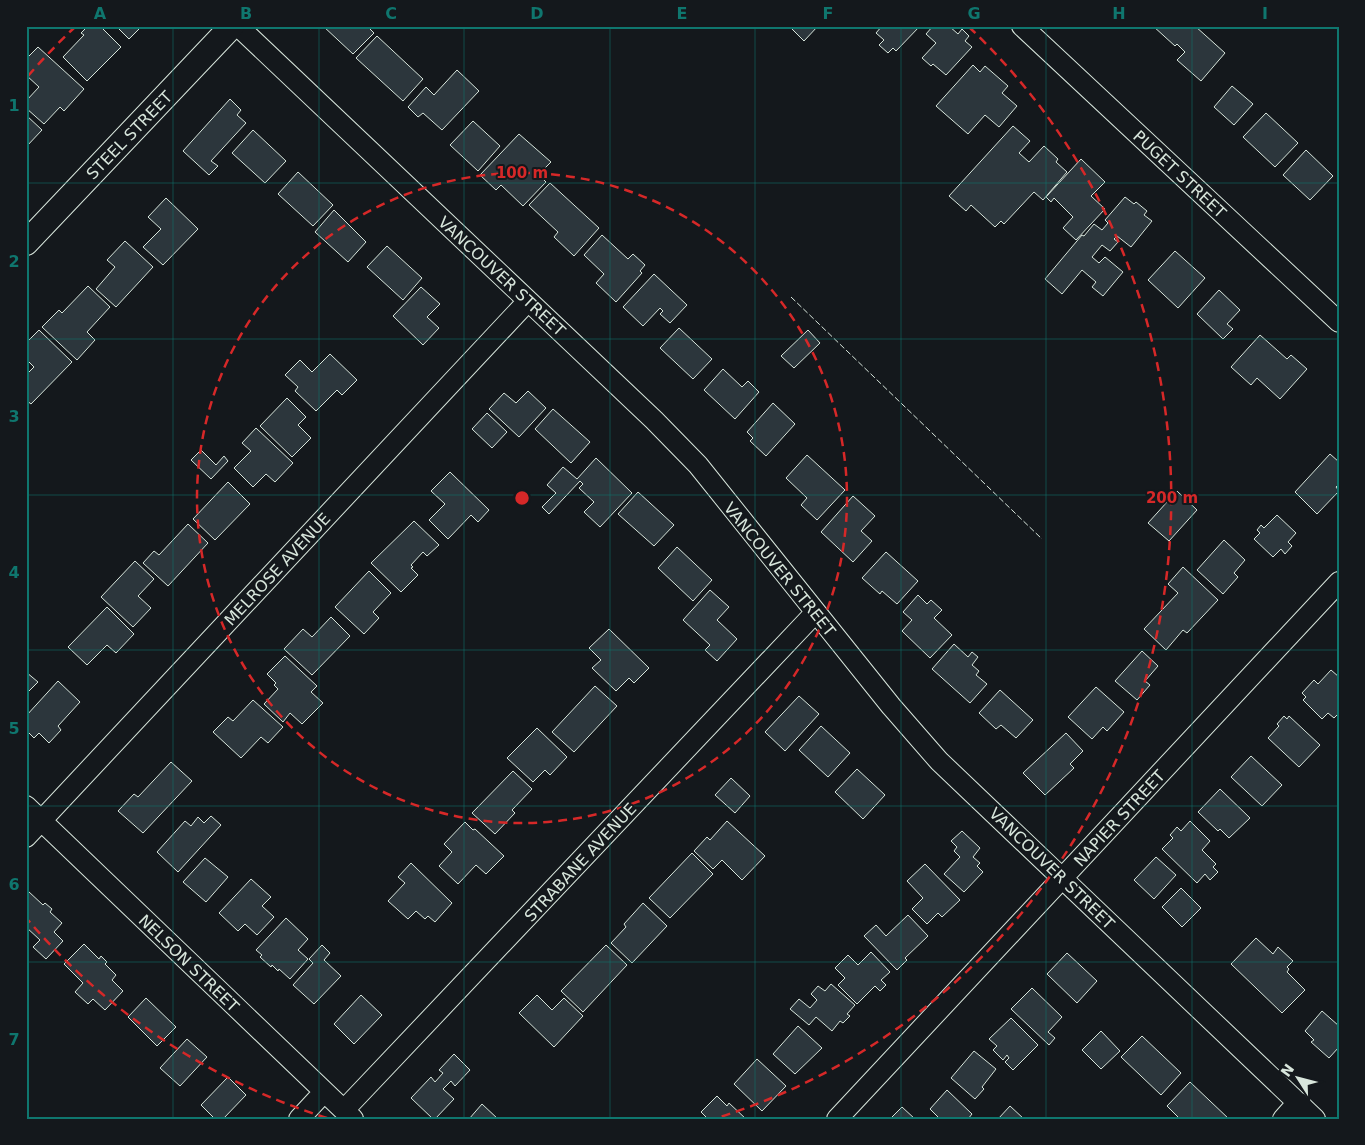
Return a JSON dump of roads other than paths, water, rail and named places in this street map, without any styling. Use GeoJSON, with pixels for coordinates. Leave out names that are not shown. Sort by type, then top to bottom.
{"type":"FeatureCollection","features":[{"type":"Feature","properties":{"kind":"street","name":"STEEL STREET"},"geometry":{"type":"LineString","coordinates":[[26,243],[232,26]]}},
{"type":"Feature","properties":{"kind":"street","name":"VANCOUVER STREET"},"geometry":{"type":"LineString","coordinates":[[238,26],[654,420],[698,465],[890,706],[939,761],[1315,1119]]}},
{"type":"Feature","properties":{"kind":"street","name":"PUGET STREET"},"geometry":{"type":"LineString","coordinates":[[1022,26],[1339,322]]}},
{"type":"Feature","properties":{"kind":"street","name":"MELROSE AVENUE"},"geometry":{"type":"LineString","coordinates":[[26,837],[528,301]]}},
{"type":"Feature","properties":{"kind":"street","name":"NAPIER STREET"},"geometry":{"type":"LineString","coordinates":[[837,1119],[1339,582]]}},
{"type":"Feature","properties":{"kind":"street","name":"STRABANE AVENUE"},"geometry":{"type":"LineString","coordinates":[[348,1114],[816,613]]}},
{"type":"Feature","properties":{"kind":"street","name":"NELSON STREET"},"geometry":{"type":"LineString","coordinates":[[26,806],[348,1114]]}},
{"type":"Feature","properties":{"kind":"street"},"geometry":{"type":"LineString","coordinates":[[299,1119],[324,1092]]}},
{"type":"Feature","properties":{"kind":"street"},"geometry":{"type":"LineString","coordinates":[[1283,1119],[1298,1102]]}}]}
